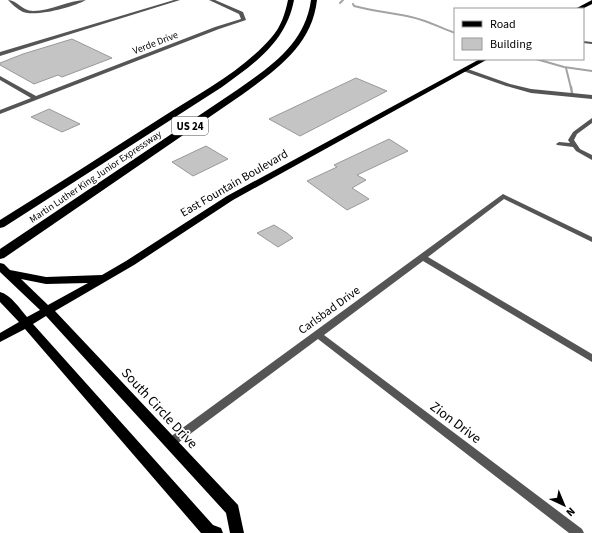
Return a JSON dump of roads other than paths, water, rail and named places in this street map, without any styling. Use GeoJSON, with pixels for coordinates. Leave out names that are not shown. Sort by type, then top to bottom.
{"type":"FeatureCollection","features":[{"type":"Feature","properties":{"kind":"highway","name":"Martin Luther King Junior Expressway"},"geometry":{"type":"LineString","coordinates":[[0,225],[219,85],[252,60],[272,41],[287,20],[291,0]]}},
{"type":"Feature","properties":{"kind":"highway","name":"Martin Luther King Junior Expressway"},"geometry":{"type":"LineString","coordinates":[[0,255],[240,92],[275,65],[299,40],[312,17],[314,0]]}},
{"type":"Feature","properties":{"kind":"main road"},"geometry":{"type":"LineString","coordinates":[[580,8],[592,2]]}},
{"type":"Feature","properties":{"kind":"main road","name":"East Fountain Boulevard"},"geometry":{"type":"LineString","coordinates":[[0,338],[106,277],[230,198],[483,60]]}},
{"type":"Feature","properties":{"kind":"main road"},"geometry":{"type":"LineString","coordinates":[[3,268],[23,277],[48,282],[106,277]]}},
{"type":"Feature","properties":{"kind":"main road","name":"South Circle Drive"},"geometry":{"type":"LineString","coordinates":[[3,268],[48,311],[232,510],[237,533]]}},
{"type":"Feature","properties":{"kind":"main road"},"geometry":{"type":"LineString","coordinates":[[0,296],[12,306],[26,324],[208,530],[216,533]]}},
{"type":"Feature","properties":{"kind":"street"},"geometry":{"type":"LineString","coordinates":[[10,0],[20,9],[30,12],[50,10],[84,0]]}},
{"type":"Feature","properties":{"kind":"street"},"geometry":{"type":"LineString","coordinates":[[0,54],[178,0]]}},
{"type":"Feature","properties":{"kind":"street","name":"Verde Drive"},"geometry":{"type":"LineString","coordinates":[[0,112],[217,28],[244,20],[242,13],[211,0]]}},
{"type":"Feature","properties":{"kind":"street"},"geometry":{"type":"LineString","coordinates":[[465,70],[530,91],[591,99]]}},
{"type":"Feature","properties":{"kind":"street"},"geometry":{"type":"LineString","coordinates":[[0,78],[35,98]]}},
{"type":"Feature","properties":{"kind":"street"},"geometry":{"type":"LineString","coordinates":[[592,120],[572,137],[571,140],[578,150],[592,158]]}},
{"type":"Feature","properties":{"kind":"street"},"geometry":{"type":"LineString","coordinates":[[559,144],[574,145]]}},
{"type":"Feature","properties":{"kind":"street","name":"Carlsbad Drive"},"geometry":{"type":"LineString","coordinates":[[170,443],[423,257],[503,196],[592,240]]}},
{"type":"Feature","properties":{"kind":"street"},"geometry":{"type":"LineString","coordinates":[[423,257],[592,358]]}},
{"type":"Feature","properties":{"kind":"street","name":"Zion Drive"},"geometry":{"type":"LineString","coordinates":[[317,334],[578,533]]}},
{"type":"Feature","properties":{"kind":"waterway"},"geometry":{"type":"LineString","coordinates":[[340,3],[343,0]]}},
{"type":"Feature","properties":{"kind":"waterway"},"geometry":{"type":"LineString","coordinates":[[353,4],[354,6],[361,8],[417,18],[454,33]]}},
{"type":"Feature","properties":{"kind":"waterway"},"geometry":{"type":"LineString","coordinates":[[540,60],[564,67],[592,71]]}},
{"type":"Feature","properties":{"kind":"waterway"},"geometry":{"type":"LineString","coordinates":[[566,68],[571,88]]}},
{"type":"Feature","properties":{"kind":"waterway"},"geometry":{"type":"LineString","coordinates":[[571,87],[572,93]]}}]}
